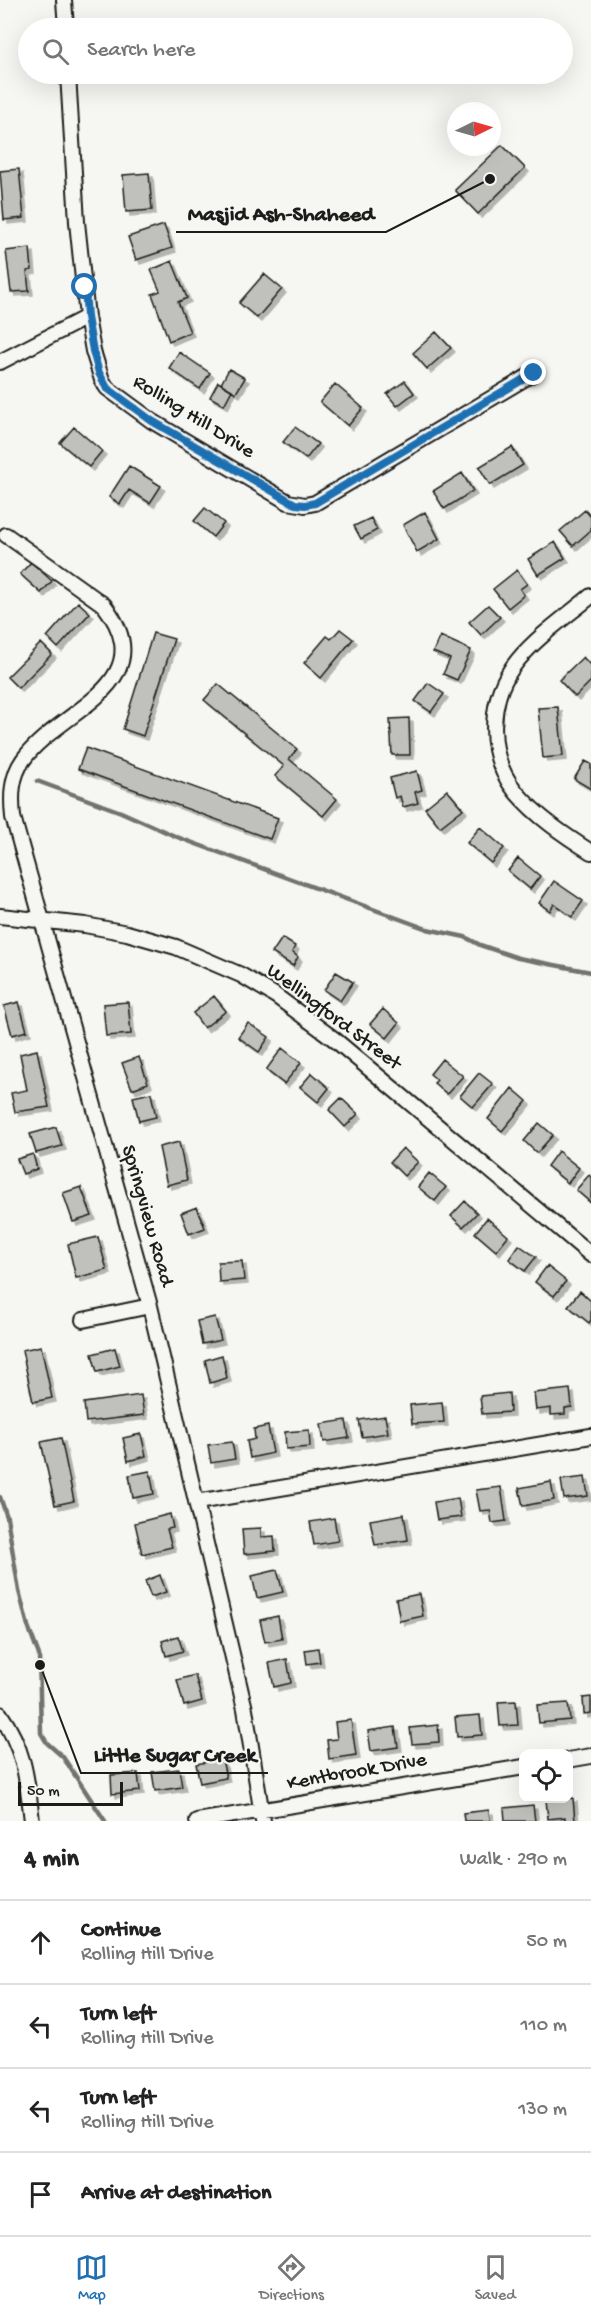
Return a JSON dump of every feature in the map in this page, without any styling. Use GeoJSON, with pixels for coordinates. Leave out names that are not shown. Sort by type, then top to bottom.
{"type":"FeatureCollection","features":[{"type":"Feature","properties":{"kind":"street"},"geometry":{"type":"LineString","coordinates":[[64,0],[65,18]]}},
{"type":"Feature","properties":{"kind":"street","name":"Rolling Hill Drive"},"geometry":{"type":"LineString","coordinates":[[69,84],[74,177],[87,317],[99,373],[107,388],[152,421],[288,502],[305,505],[315,503],[534,373]]}},
{"type":"Feature","properties":{"kind":"street"},"geometry":{"type":"LineString","coordinates":[[0,362],[87,317]]}},
{"type":"Feature","properties":{"kind":"street","name":"Springview Road"},"geometry":{"type":"LineString","coordinates":[[6,535],[104,605],[120,640],[120,667],[111,684],[23,760],[16,774],[11,801],[13,817],[150,1305],[244,1709],[262,1816]]}},
{"type":"Feature","properties":{"kind":"street"},"geometry":{"type":"LineString","coordinates":[[591,596],[517,662],[499,694],[494,725],[495,746],[500,762],[515,790],[544,818],[591,852]]}},
{"type":"Feature","properties":{"kind":"street","name":"Wellingford Street"},"geometry":{"type":"LineString","coordinates":[[0,916],[85,925],[127,933],[176,947],[216,963],[267,991],[334,1039],[591,1255]]}},
{"type":"Feature","properties":{"kind":"street"},"geometry":{"type":"LineString","coordinates":[[83,1320],[150,1305]]}},
{"type":"Feature","properties":{"kind":"street"},"geometry":{"type":"LineString","coordinates":[[197,1502],[591,1436]]}},
{"type":"Feature","properties":{"kind":"street"},"geometry":{"type":"LineString","coordinates":[[0,1714],[20,1750],[27,1772],[32,1821]]}},
{"type":"Feature","properties":{"kind":"street"},"geometry":{"type":"LineString","coordinates":[[573,1759],[591,1756]]}},
{"type":"Feature","properties":{"kind":"street","name":"Kentbrook Drive"},"geometry":{"type":"LineString","coordinates":[[197,1821],[262,1816],[519,1768]]}},
{"type":"Feature","properties":{"kind":"building"},"geometry":{"type":"Polygon","coordinates":[[[501,146],[525,168],[478,214],[455,190],[491,156],[501,156],[501,146]]]}},
{"type":"Feature","properties":{"kind":"building"},"geometry":{"type":"Polygon","coordinates":[[[19,169],[24,218],[4,220],[0,171],[19,169]]]}},
{"type":"Feature","properties":{"kind":"building"},"geometry":{"type":"Polygon","coordinates":[[[149,173],[152,210],[126,212],[123,175],[149,173]]]}},
{"type":"Feature","properties":{"kind":"building"},"geometry":{"type":"Polygon","coordinates":[[[164,225],[172,248],[136,260],[128,237],[164,225]]]}},
{"type":"Feature","properties":{"kind":"building"},"geometry":{"type":"Polygon","coordinates":[[[30,248],[32,270],[27,271],[29,291],[11,292],[6,251],[30,248]]]}},
{"type":"Feature","properties":{"kind":"building"},"geometry":{"type":"Polygon","coordinates":[[[172,261],[187,298],[178,302],[190,332],[169,341],[152,294],[160,291],[151,270],[172,261]]]}},
{"type":"Feature","properties":{"kind":"building"},"geometry":{"type":"Polygon","coordinates":[[[264,274],[282,289],[257,318],[239,303],[264,274]]]}},
{"type":"Feature","properties":{"kind":"building"},"geometry":{"type":"Polygon","coordinates":[[[436,332],[451,348],[427,369],[413,353],[436,332]]]}},
{"type":"Feature","properties":{"kind":"building"},"geometry":{"type":"Polygon","coordinates":[[[179,352],[210,373],[200,389],[169,368],[179,352]]]}},
{"type":"Feature","properties":{"kind":"building"},"geometry":{"type":"Polygon","coordinates":[[[229,369],[245,378],[236,393],[221,384],[229,369]]]}},
{"type":"Feature","properties":{"kind":"building"},"geometry":{"type":"Polygon","coordinates":[[[405,381],[414,393],[397,406],[387,394],[405,381]]]}},
{"type":"Feature","properties":{"kind":"building"},"geometry":{"type":"Polygon","coordinates":[[[218,382],[232,390],[224,405],[210,397],[218,382]]]}},
{"type":"Feature","properties":{"kind":"building"},"geometry":{"type":"Polygon","coordinates":[[[335,384],[363,408],[348,426],[320,402],[335,384]]]}},
{"type":"Feature","properties":{"kind":"building"},"geometry":{"type":"Polygon","coordinates":[[[74,427],[102,451],[89,467],[60,443],[74,427]]]}},
{"type":"Feature","properties":{"kind":"building"},"geometry":{"type":"Polygon","coordinates":[[[295,427],[318,444],[306,459],[283,442],[295,427]]]}},
{"type":"Feature","properties":{"kind":"building"},"geometry":{"type":"Polygon","coordinates":[[[512,447],[523,465],[490,485],[479,467],[512,447]]]}},
{"type":"Feature","properties":{"kind":"building"},"geometry":{"type":"Polygon","coordinates":[[[129,466],[161,486],[150,503],[129,490],[120,504],[109,497],[129,466]]]}},
{"type":"Feature","properties":{"kind":"building"},"geometry":{"type":"Polygon","coordinates":[[[462,473],[473,491],[444,509],[433,491],[462,473]]]}},
{"type":"Feature","properties":{"kind":"building"},"geometry":{"type":"Polygon","coordinates":[[[205,508],[224,523],[213,537],[194,521],[205,508]]]}},
{"type":"Feature","properties":{"kind":"building"},"geometry":{"type":"Polygon","coordinates":[[[585,510],[591,517],[591,530],[573,546],[560,531],[585,510]]]}},
{"type":"Feature","properties":{"kind":"building"},"geometry":{"type":"Polygon","coordinates":[[[425,512],[439,539],[417,552],[403,525],[425,512]]]}},
{"type":"Feature","properties":{"kind":"building"},"geometry":{"type":"Polygon","coordinates":[[[371,518],[377,530],[361,539],[354,526],[371,518]]]}},
{"type":"Feature","properties":{"kind":"building"},"geometry":{"type":"Polygon","coordinates":[[[555,542],[565,558],[538,575],[528,559],[555,542]]]}},
{"type":"Feature","properties":{"kind":"building"},"geometry":{"type":"Polygon","coordinates":[[[31,562],[52,581],[41,593],[20,574],[31,562]]]}},
{"type":"Feature","properties":{"kind":"building"},"geometry":{"type":"Polygon","coordinates":[[[517,570],[527,584],[520,589],[524,595],[508,608],[493,589],[517,570]]]}},
{"type":"Feature","properties":{"kind":"building"},"geometry":{"type":"Polygon","coordinates":[[[78,602],[90,613],[58,648],[47,637],[78,602]]]}},
{"type":"Feature","properties":{"kind":"building"},"geometry":{"type":"Polygon","coordinates":[[[488,605],[500,617],[481,635],[469,622],[488,605]]]}},
{"type":"Feature","properties":{"kind":"building"},"geometry":{"type":"Polygon","coordinates":[[[340,629],[353,639],[321,678],[304,663],[327,636],[331,639],[340,629]]]}},
{"type":"Feature","properties":{"kind":"building"},"geometry":{"type":"Polygon","coordinates":[[[153,633],[174,639],[143,736],[123,729],[153,633]]]}},
{"type":"Feature","properties":{"kind":"building"},"geometry":{"type":"Polygon","coordinates":[[[440,636],[471,650],[457,680],[443,674],[450,659],[433,652],[440,636]]]}},
{"type":"Feature","properties":{"kind":"building"},"geometry":{"type":"Polygon","coordinates":[[[41,643],[52,654],[18,688],[7,677],[41,643]]]}},
{"type":"Feature","properties":{"kind":"building"},"geometry":{"type":"Polygon","coordinates":[[[583,657],[591,666],[591,681],[575,697],[559,680],[583,657]]]}},
{"type":"Feature","properties":{"kind":"building"},"geometry":{"type":"Polygon","coordinates":[[[428,683],[444,694],[431,712],[415,701],[428,683]]]}},
{"type":"Feature","properties":{"kind":"building"},"geometry":{"type":"Polygon","coordinates":[[[218,684],[297,749],[289,759],[337,799],[323,816],[275,776],[284,766],[204,700],[218,684]]]}},
{"type":"Feature","properties":{"kind":"building"},"geometry":{"type":"Polygon","coordinates":[[[558,707],[563,756],[543,758],[538,708],[558,707]]]}},
{"type":"Feature","properties":{"kind":"building"},"geometry":{"type":"Polygon","coordinates":[[[409,718],[410,755],[392,755],[390,719],[409,718]]]}},
{"type":"Feature","properties":{"kind":"building"},"geometry":{"type":"Polygon","coordinates":[[[86,748],[278,818],[270,839],[78,769],[86,748]]]}},
{"type":"Feature","properties":{"kind":"building"},"geometry":{"type":"Polygon","coordinates":[[[585,761],[591,764],[591,789],[574,779],[585,761]]]}},
{"type":"Feature","properties":{"kind":"building"},"geometry":{"type":"Polygon","coordinates":[[[417,771],[422,790],[415,792],[418,803],[403,807],[400,796],[395,798],[390,778],[417,771]]]}},
{"type":"Feature","properties":{"kind":"building"},"geometry":{"type":"Polygon","coordinates":[[[447,790],[463,809],[440,827],[425,808],[447,790]]]}},
{"type":"Feature","properties":{"kind":"building"},"geometry":{"type":"Polygon","coordinates":[[[480,827],[504,848],[491,863],[467,843],[480,827]]]}},
{"type":"Feature","properties":{"kind":"building"},"geometry":{"type":"Polygon","coordinates":[[[518,858],[540,876],[530,889],[508,871],[518,858]]]}},
{"type":"Feature","properties":{"kind":"building"},"geometry":{"type":"Polygon","coordinates":[[[554,881],[583,901],[572,917],[554,904],[550,911],[539,903],[554,881]]]}},
{"type":"Feature","properties":{"kind":"building"},"geometry":{"type":"Polygon","coordinates":[[[282,938],[295,946],[292,952],[298,957],[293,966],[272,953],[282,938]]]}},
{"type":"Feature","properties":{"kind":"building"},"geometry":{"type":"Polygon","coordinates":[[[336,972],[353,982],[340,1001],[324,990],[336,972]]]}},
{"type":"Feature","properties":{"kind":"building"},"geometry":{"type":"Polygon","coordinates":[[[214,996],[226,1011],[204,1028],[193,1013],[214,996]]]}},
{"type":"Feature","properties":{"kind":"building"},"geometry":{"type":"Polygon","coordinates":[[[19,1002],[27,1031],[12,1035],[4,1006],[19,1002]]]}},
{"type":"Feature","properties":{"kind":"building"},"geometry":{"type":"Polygon","coordinates":[[[128,1002],[131,1034],[106,1036],[103,1004],[128,1002]]]}},
{"type":"Feature","properties":{"kind":"building"},"geometry":{"type":"Polygon","coordinates":[[[383,1009],[399,1023],[387,1038],[370,1024],[383,1009]]]}},
{"type":"Feature","properties":{"kind":"building"},"geometry":{"type":"Polygon","coordinates":[[[248,1023],[269,1037],[259,1052],[238,1037],[248,1023]]]}},
{"type":"Feature","properties":{"kind":"building"},"geometry":{"type":"Polygon","coordinates":[[[282,1048],[301,1063],[284,1084],[266,1070],[282,1048]]]}},
{"type":"Feature","properties":{"kind":"building"},"geometry":{"type":"Polygon","coordinates":[[[37,1050],[49,1107],[15,1112],[11,1093],[27,1090],[20,1054],[37,1050]]]}},
{"type":"Feature","properties":{"kind":"building"},"geometry":{"type":"Polygon","coordinates":[[[139,1057],[148,1083],[132,1089],[122,1063],[139,1057]]]}},
{"type":"Feature","properties":{"kind":"building"},"geometry":{"type":"Polygon","coordinates":[[[442,1059],[463,1076],[447,1094],[434,1083],[437,1080],[430,1074],[442,1059]]]}},
{"type":"Feature","properties":{"kind":"building"},"geometry":{"type":"Polygon","coordinates":[[[312,1073],[329,1088],[318,1102],[300,1087],[312,1073]]]}},
{"type":"Feature","properties":{"kind":"building"},"geometry":{"type":"Polygon","coordinates":[[[479,1073],[493,1084],[473,1107],[460,1096],[479,1073]]]}},
{"type":"Feature","properties":{"kind":"building"},"geometry":{"type":"Polygon","coordinates":[[[512,1088],[527,1101],[502,1131],[488,1119],[512,1088]]]}},
{"type":"Feature","properties":{"kind":"building"},"geometry":{"type":"Polygon","coordinates":[[[151,1093],[156,1117],[139,1121],[133,1097],[151,1093]]]}},
{"type":"Feature","properties":{"kind":"building"},"geometry":{"type":"Polygon","coordinates":[[[341,1098],[358,1114],[345,1127],[329,1110],[341,1098]]]}},
{"type":"Feature","properties":{"kind":"building"},"geometry":{"type":"Polygon","coordinates":[[[539,1123],[553,1135],[537,1153],[524,1141],[539,1123]]]}},
{"type":"Feature","properties":{"kind":"building"},"geometry":{"type":"Polygon","coordinates":[[[56,1127],[62,1146],[36,1153],[30,1134],[56,1127]]]}},
{"type":"Feature","properties":{"kind":"building"},"geometry":{"type":"Polygon","coordinates":[[[179,1142],[187,1180],[167,1185],[159,1147],[179,1142]]]}},
{"type":"Feature","properties":{"kind":"building"},"geometry":{"type":"Polygon","coordinates":[[[403,1148],[418,1162],[404,1176],[390,1162],[403,1148]]]}},
{"type":"Feature","properties":{"kind":"building"},"geometry":{"type":"Polygon","coordinates":[[[558,1151],[579,1168],[568,1183],[547,1166],[558,1151]]]}},
{"type":"Feature","properties":{"kind":"building"},"geometry":{"type":"Polygon","coordinates":[[[33,1154],[37,1169],[23,1174],[17,1159],[33,1154]]]}},
{"type":"Feature","properties":{"kind":"building"},"geometry":{"type":"Polygon","coordinates":[[[429,1173],[446,1187],[435,1201],[418,1187],[429,1173]]]}},
{"type":"Feature","properties":{"kind":"building"},"geometry":{"type":"Polygon","coordinates":[[[589,1175],[591,1177],[591,1203],[576,1190],[589,1175]]]}},
{"type":"Feature","properties":{"kind":"building"},"geometry":{"type":"Polygon","coordinates":[[[81,1187],[92,1216],[73,1222],[63,1193],[81,1187]]]}},
{"type":"Feature","properties":{"kind":"building"},"geometry":{"type":"Polygon","coordinates":[[[465,1201],[477,1213],[463,1227],[451,1216],[465,1201]]]}},
{"type":"Feature","properties":{"kind":"building"},"geometry":{"type":"Polygon","coordinates":[[[197,1207],[205,1228],[189,1234],[181,1213],[197,1207]]]}},
{"type":"Feature","properties":{"kind":"building"},"geometry":{"type":"Polygon","coordinates":[[[487,1218],[508,1236],[496,1251],[475,1233],[487,1218]]]}},
{"type":"Feature","properties":{"kind":"building"},"geometry":{"type":"Polygon","coordinates":[[[98,1237],[107,1270],[76,1278],[68,1244],[98,1237]]]}},
{"type":"Feature","properties":{"kind":"building"},"geometry":{"type":"Polygon","coordinates":[[[519,1245],[536,1257],[525,1271],[509,1259],[519,1245]]]}},
{"type":"Feature","properties":{"kind":"building"},"geometry":{"type":"Polygon","coordinates":[[[242,1261],[244,1280],[219,1282],[218,1262],[242,1261]]]}},
{"type":"Feature","properties":{"kind":"building"},"geometry":{"type":"Polygon","coordinates":[[[547,1266],[566,1281],[554,1296],[535,1282],[547,1266]]]}},
{"type":"Feature","properties":{"kind":"building"},"geometry":{"type":"Polygon","coordinates":[[[580,1291],[591,1301],[589,1323],[568,1306],[580,1291]]]}},
{"type":"Feature","properties":{"kind":"building"},"geometry":{"type":"Polygon","coordinates":[[[215,1317],[221,1340],[202,1344],[197,1321],[215,1317]]]}},
{"type":"Feature","properties":{"kind":"building"},"geometry":{"type":"Polygon","coordinates":[[[41,1346],[52,1398],[33,1402],[22,1350],[41,1346]]]}},
{"type":"Feature","properties":{"kind":"building"},"geometry":{"type":"Polygon","coordinates":[[[115,1348],[120,1366],[97,1372],[92,1354],[115,1348]]]}},
{"type":"Feature","properties":{"kind":"building"},"geometry":{"type":"Polygon","coordinates":[[[222,1355],[227,1378],[210,1383],[205,1360],[222,1355]]]}},
{"type":"Feature","properties":{"kind":"building"},"geometry":{"type":"Polygon","coordinates":[[[570,1389],[572,1407],[565,1408],[565,1414],[551,1415],[551,1408],[536,1410],[534,1393],[570,1389]]]}},
{"type":"Feature","properties":{"kind":"building"},"geometry":{"type":"Polygon","coordinates":[[[509,1393],[510,1412],[482,1414],[480,1396],[509,1393]]]}},
{"type":"Feature","properties":{"kind":"building"},"geometry":{"type":"Polygon","coordinates":[[[141,1395],[144,1415],[86,1422],[84,1403],[141,1395]]]}},
{"type":"Feature","properties":{"kind":"building"},"geometry":{"type":"Polygon","coordinates":[[[442,1402],[444,1422],[412,1424],[410,1405],[442,1402]]]}},
{"type":"Feature","properties":{"kind":"building"},"geometry":{"type":"Polygon","coordinates":[[[385,1416],[388,1433],[362,1437],[359,1420],[385,1416]]]}},
{"type":"Feature","properties":{"kind":"building"},"geometry":{"type":"Polygon","coordinates":[[[346,1420],[349,1438],[324,1442],[321,1424],[346,1420]]]}},
{"type":"Feature","properties":{"kind":"building"},"geometry":{"type":"Polygon","coordinates":[[[268,1426],[273,1453],[250,1458],[247,1441],[255,1439],[254,1429],[268,1426]]]}},
{"type":"Feature","properties":{"kind":"building"},"geometry":{"type":"Polygon","coordinates":[[[309,1430],[310,1447],[286,1449],[285,1432],[309,1430]]]}},
{"type":"Feature","properties":{"kind":"building"},"geometry":{"type":"Polygon","coordinates":[[[141,1434],[146,1456],[128,1461],[123,1438],[141,1434]]]}},
{"type":"Feature","properties":{"kind":"building"},"geometry":{"type":"Polygon","coordinates":[[[61,1438],[74,1501],[55,1505],[41,1442],[61,1438]]]}},
{"type":"Feature","properties":{"kind":"building"},"geometry":{"type":"Polygon","coordinates":[[[232,1442],[235,1459],[211,1463],[208,1445],[232,1442]]]}},
{"type":"Feature","properties":{"kind":"building"},"geometry":{"type":"Polygon","coordinates":[[[150,1471],[154,1494],[133,1498],[129,1475],[150,1471]]]}},
{"type":"Feature","properties":{"kind":"building"},"geometry":{"type":"Polygon","coordinates":[[[585,1477],[588,1496],[564,1499],[561,1480],[585,1477]]]}},
{"type":"Feature","properties":{"kind":"building"},"geometry":{"type":"Polygon","coordinates":[[[551,1482],[554,1500],[523,1506],[519,1488],[551,1482]]]}},
{"type":"Feature","properties":{"kind":"building"},"geometry":{"type":"Polygon","coordinates":[[[501,1487],[506,1521],[492,1523],[490,1510],[480,1511],[476,1490],[501,1487]]]}},
{"type":"Feature","properties":{"kind":"building"},"geometry":{"type":"Polygon","coordinates":[[[458,1498],[461,1517],[437,1520],[434,1502],[458,1498]]]}},
{"type":"Feature","properties":{"kind":"building"},"geometry":{"type":"Polygon","coordinates":[[[170,1514],[173,1528],[167,1529],[172,1547],[142,1554],[135,1523],[170,1514]]]}},
{"type":"Feature","properties":{"kind":"building"},"geometry":{"type":"Polygon","coordinates":[[[404,1514],[408,1540],[375,1545],[370,1520],[404,1514]]]}},
{"type":"Feature","properties":{"kind":"building"},"geometry":{"type":"Polygon","coordinates":[[[334,1518],[338,1541],[314,1545],[310,1522],[334,1518]]]}},
{"type":"Feature","properties":{"kind":"building"},"geometry":{"type":"Polygon","coordinates":[[[261,1528],[261,1537],[274,1536],[275,1551],[244,1554],[242,1529],[261,1528]]]}},
{"type":"Feature","properties":{"kind":"building"},"geometry":{"type":"Polygon","coordinates":[[[277,1570],[283,1592],[257,1598],[252,1576],[277,1570]]]}},
{"type":"Feature","properties":{"kind":"building"},"geometry":{"type":"Polygon","coordinates":[[[160,1575],[166,1592],[151,1597],[145,1581],[160,1575]]]}},
{"type":"Feature","properties":{"kind":"building"},"geometry":{"type":"Polygon","coordinates":[[[419,1594],[423,1616],[400,1621],[396,1599],[419,1594]]]}},
{"type":"Feature","properties":{"kind":"building"},"geometry":{"type":"Polygon","coordinates":[[[278,1616],[282,1639],[265,1642],[260,1620],[278,1616]]]}},
{"type":"Feature","properties":{"kind":"building"},"geometry":{"type":"Polygon","coordinates":[[[178,1636],[183,1651],[166,1656],[162,1641],[178,1636]]]}},
{"type":"Feature","properties":{"kind":"building"},"geometry":{"type":"Polygon","coordinates":[[[318,1648],[320,1662],[307,1664],[305,1650],[318,1648]]]}},
{"type":"Feature","properties":{"kind":"building"},"geometry":{"type":"Polygon","coordinates":[[[287,1659],[291,1683],[274,1687],[269,1663],[287,1659]]]}},
{"type":"Feature","properties":{"kind":"building"},"geometry":{"type":"Polygon","coordinates":[[[195,1675],[202,1701],[184,1706],[177,1680],[195,1675]]]}},
{"type":"Feature","properties":{"kind":"building"},"geometry":{"type":"Polygon","coordinates":[[[591,1697],[591,1713],[584,1714],[583,1698],[591,1697]]]}},
{"type":"Feature","properties":{"kind":"building"},"geometry":{"type":"Polygon","coordinates":[[[516,1701],[518,1725],[500,1726],[498,1702],[516,1701]]]}},
{"type":"Feature","properties":{"kind":"building"},"geometry":{"type":"Polygon","coordinates":[[[568,1703],[570,1720],[539,1723],[537,1705],[568,1703]]]}},
{"type":"Feature","properties":{"kind":"building"},"geometry":{"type":"Polygon","coordinates":[[[480,1715],[482,1735],[457,1737],[455,1717],[480,1715]]]}},
{"type":"Feature","properties":{"kind":"building"},"geometry":{"type":"Polygon","coordinates":[[[351,1720],[356,1755],[329,1759],[327,1740],[337,1739],[335,1722],[351,1720]]]}},
{"type":"Feature","properties":{"kind":"building"},"geometry":{"type":"Polygon","coordinates":[[[438,1725],[439,1742],[412,1744],[410,1728],[438,1725]]]}},
{"type":"Feature","properties":{"kind":"building"},"geometry":{"type":"Polygon","coordinates":[[[395,1727],[398,1747],[371,1751],[368,1731],[395,1727]]]}},
{"type":"Feature","properties":{"kind":"building"},"geometry":{"type":"Polygon","coordinates":[[[222,1759],[226,1778],[200,1783],[196,1764],[222,1759]]]}},
{"type":"Feature","properties":{"kind":"building"},"geometry":{"type":"Polygon","coordinates":[[[179,1769],[182,1787],[155,1791],[152,1772],[179,1769]]]}},
{"type":"Feature","properties":{"kind":"building"},"geometry":{"type":"Polygon","coordinates":[[[138,1773],[140,1791],[112,1794],[111,1775],[138,1773]]]}},
{"type":"Feature","properties":{"kind":"building"},"geometry":{"type":"Polygon","coordinates":[[[573,1798],[575,1821],[565,1821],[565,1817],[548,1819],[546,1803],[573,1803],[573,1798]]]}},
{"type":"Feature","properties":{"kind":"building"},"geometry":{"type":"Polygon","coordinates":[[[533,1805],[535,1821],[505,1821],[504,1808],[533,1805]]]}},
{"type":"Feature","properties":{"kind":"building"},"geometry":{"type":"Polygon","coordinates":[[[489,1810],[490,1821],[464,1821],[463,1813],[489,1810]]]}},
{"type":"Feature","properties":{"kind":"waterway"},"geometry":{"type":"LineString","coordinates":[[37,781],[121,812],[177,837],[427,929],[465,937],[480,945],[518,958],[591,972]]}},
{"type":"Feature","properties":{"kind":"waterway"},"geometry":{"type":"LineString","coordinates":[[0,1497],[7,1517],[19,1591],[28,1626],[39,1655],[41,1733],[47,1743],[63,1757],[105,1821]]}},
{"type":"Feature","properties":{"kind":"place","name":"Masjid Ash-Shaheed"},"geometry":{"type":"Point","coordinates":[490,179]}},
{"type":"Feature","properties":{"kind":"place","name":"Little Sugar Creek"},"geometry":{"type":"Point","coordinates":[40,1665]}},
{"type":"Feature","properties":{"kind":"route"},"geometry":{"type":"LineString","coordinates":[[85,287],[93,351],[99,373],[107,388],[152,421],[295,504],[315,503],[534,373]]}}]}
